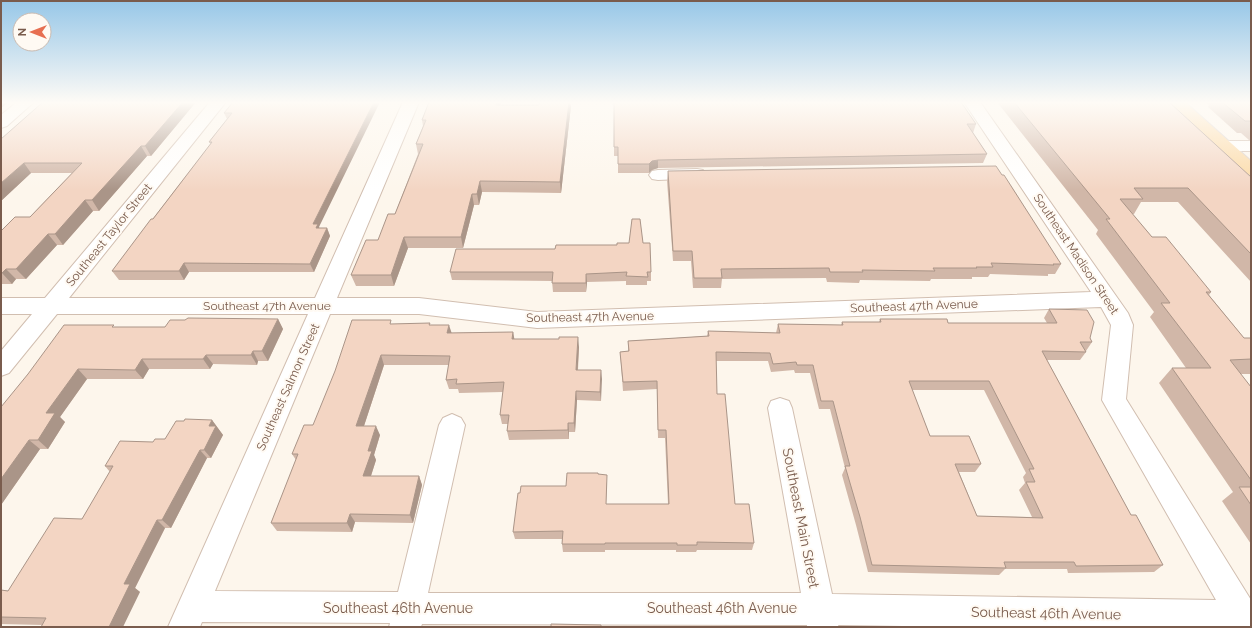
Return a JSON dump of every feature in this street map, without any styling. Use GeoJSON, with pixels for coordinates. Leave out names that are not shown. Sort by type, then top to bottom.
{"type":"FeatureCollection","features":[{"type":"Feature","properties":{"kind":"main road"},"geometry":{"type":"LineString","coordinates":[[1208,131],[1251,170]]}},
{"type":"Feature","properties":{"kind":"street","name":"Southeast Taylor Street"},"geometry":{"type":"LineString","coordinates":[[1,367],[194,131]]}},
{"type":"Feature","properties":{"kind":"street","name":"Southeast Salmon Street"},"geometry":{"type":"LineString","coordinates":[[188,616],[324,306],[399,131]]}},
{"type":"Feature","properties":{"kind":"street","name":"Southeast Madison Street"},"geometry":{"type":"LineString","coordinates":[[993,131],[1117,313],[1122,325],[1114,400],[1248,620]]}},
{"type":"Feature","properties":{"kind":"street"},"geometry":{"type":"LineString","coordinates":[[1224,146],[1251,146]]}},
{"type":"Feature","properties":{"kind":"street"},"geometry":{"type":"LineString","coordinates":[[995,170],[1019,169]]}},
{"type":"Feature","properties":{"kind":"street"},"geometry":{"type":"LineString","coordinates":[[658,175],[713,174]]}},
{"type":"Feature","properties":{"kind":"street","name":"Southeast 47th Avenue"},"geometry":{"type":"LineString","coordinates":[[1,306],[419,306],[537,320],[1108,299]]}},
{"type":"Feature","properties":{"kind":"street","name":"Southeast Main Street"},"geometry":{"type":"LineString","coordinates":[[780,408],[821,618]]}},
{"type":"Feature","properties":{"kind":"street"},"geometry":{"type":"LineString","coordinates":[[407,618],[452,425]]}},
{"type":"Feature","properties":{"kind":"street","name":"Southeast 46th Avenue"},"geometry":{"type":"LineString","coordinates":[[188,616],[1248,620]]}},
{"type":"Feature","properties":{"kind":"building"},"geometry":{"type":"Polygon","coordinates":[[[10,131],[158,131],[145,146],[141,146],[92,200],[85,200],[55,234],[48,234],[16,269],[6,269],[2,273],[1,231],[15,217],[30,217],[82,163],[24,163],[1,183],[1,139],[10,131]]]}},
{"type":"Feature","properties":{"kind":"building"},"geometry":{"type":"Polygon","coordinates":[[[217,131],[359,131],[313,224],[318,224],[316,228],[327,228],[310,264],[184,263],[179,271],[112,271],[212,142],[209,142],[217,131]]]}},
{"type":"Feature","properties":{"kind":"building"},"geometry":{"type":"Polygon","coordinates":[[[421,131],[566,131],[560,182],[480,181],[477,194],[472,194],[461,237],[404,237],[391,275],[351,275],[366,240],[378,240],[388,214],[395,214],[423,144],[416,144],[421,131]]]}},
{"type":"Feature","properties":{"kind":"building"},"geometry":{"type":"Polygon","coordinates":[[[614,131],[972,131],[987,154],[658,160],[652,161],[649,164],[618,164],[618,147],[614,147],[614,131]]]}},
{"type":"Feature","properties":{"kind":"building"},"geometry":{"type":"Polygon","coordinates":[[[1038,131],[1201,131],[1251,177],[1251,254],[1188,188],[1134,188],[1143,199],[1120,199],[1152,237],[1166,237],[1211,292],[1206,292],[1244,338],[1251,338],[1251,359],[1230,360],[1251,387],[1251,480],[1172,368],[1211,368],[1161,303],[1170,303],[1106,219],[1110,219],[1038,131]]]}},
{"type":"Feature","properties":{"kind":"building"},"geometry":{"type":"Polygon","coordinates":[[[996,166],[1002,175],[1004,175],[1061,264],[991,263],[993,267],[933,268],[935,271],[862,270],[863,272],[830,272],[829,268],[721,269],[722,278],[694,278],[692,251],[673,251],[668,171],[996,166]]]}},
{"type":"Feature","properties":{"kind":"building"},"geometry":{"type":"Polygon","coordinates":[[[632,219],[640,219],[643,243],[650,243],[651,272],[647,272],[648,277],[626,276],[627,272],[586,274],[586,283],[552,283],[553,272],[450,272],[456,249],[555,249],[556,245],[617,245],[617,243],[629,243],[632,219]]]}},
{"type":"Feature","properties":{"kind":"building"},"geometry":{"type":"Polygon","coordinates":[[[1049,309],[1087,310],[1094,322],[1090,338],[1092,342],[1080,342],[1086,352],[1042,351],[1131,515],[1136,515],[1163,565],[1076,566],[1074,562],[1004,562],[1006,568],[872,565],[845,466],[850,466],[833,401],[821,401],[813,365],[797,365],[796,362],[773,364],[770,353],[716,352],[717,394],[725,394],[735,504],[749,504],[754,543],[697,542],[697,545],[677,545],[677,543],[562,544],[563,531],[513,532],[518,493],[520,493],[521,486],[566,486],[567,473],[598,473],[607,475],[606,504],[669,504],[666,430],[658,430],[657,381],[623,382],[620,352],[629,351],[628,341],[709,336],[708,331],[780,333],[778,324],[843,325],[842,322],[881,322],[880,319],[947,319],[948,323],[1057,323],[1049,309]],[[909,381],[930,436],[969,436],[981,464],[955,464],[977,516],[1043,518],[1026,482],[1035,482],[1029,469],[1034,469],[989,381],[909,381]]]}},
{"type":"Feature","properties":{"kind":"building"},"geometry":{"type":"Polygon","coordinates":[[[188,318],[278,319],[262,351],[253,351],[251,355],[206,355],[203,359],[142,359],[135,370],[78,369],[46,413],[55,413],[38,440],[29,440],[1,479],[1,407],[28,374],[64,325],[165,327],[170,320],[185,320],[188,318]]]}},
{"type":"Feature","properties":{"kind":"building"},"geometry":{"type":"Polygon","coordinates":[[[352,320],[391,320],[390,324],[430,323],[429,325],[449,325],[447,333],[513,332],[512,339],[559,339],[559,337],[578,337],[576,370],[601,370],[600,392],[576,391],[574,423],[568,423],[568,430],[507,431],[509,415],[500,415],[504,382],[456,384],[457,379],[446,380],[450,356],[381,355],[356,426],[376,426],[368,451],[372,451],[363,476],[419,476],[410,515],[350,514],[347,523],[271,523],[298,454],[292,454],[304,425],[313,425],[335,371],[352,320]]]}},
{"type":"Feature","properties":{"kind":"building"},"geometry":{"type":"Polygon","coordinates":[[[185,419],[212,420],[209,426],[216,426],[204,450],[200,450],[162,520],[157,520],[124,584],[130,584],[109,627],[41,627],[46,618],[1,617],[1,590],[8,591],[54,518],[82,519],[113,466],[105,466],[120,441],[153,442],[155,439],[165,439],[176,421],[184,421],[185,419]]]}},
{"type":"Feature","properties":{"kind":"building"},"geometry":{"type":"Polygon","coordinates":[[[1239,487],[1251,487],[1251,505],[1239,487]]]}},
{"type":"Feature","properties":{"kind":"building"},"geometry":{"type":"Polygon","coordinates":[[[551,624],[601,625],[601,627],[551,627],[551,624]]]}}]}
